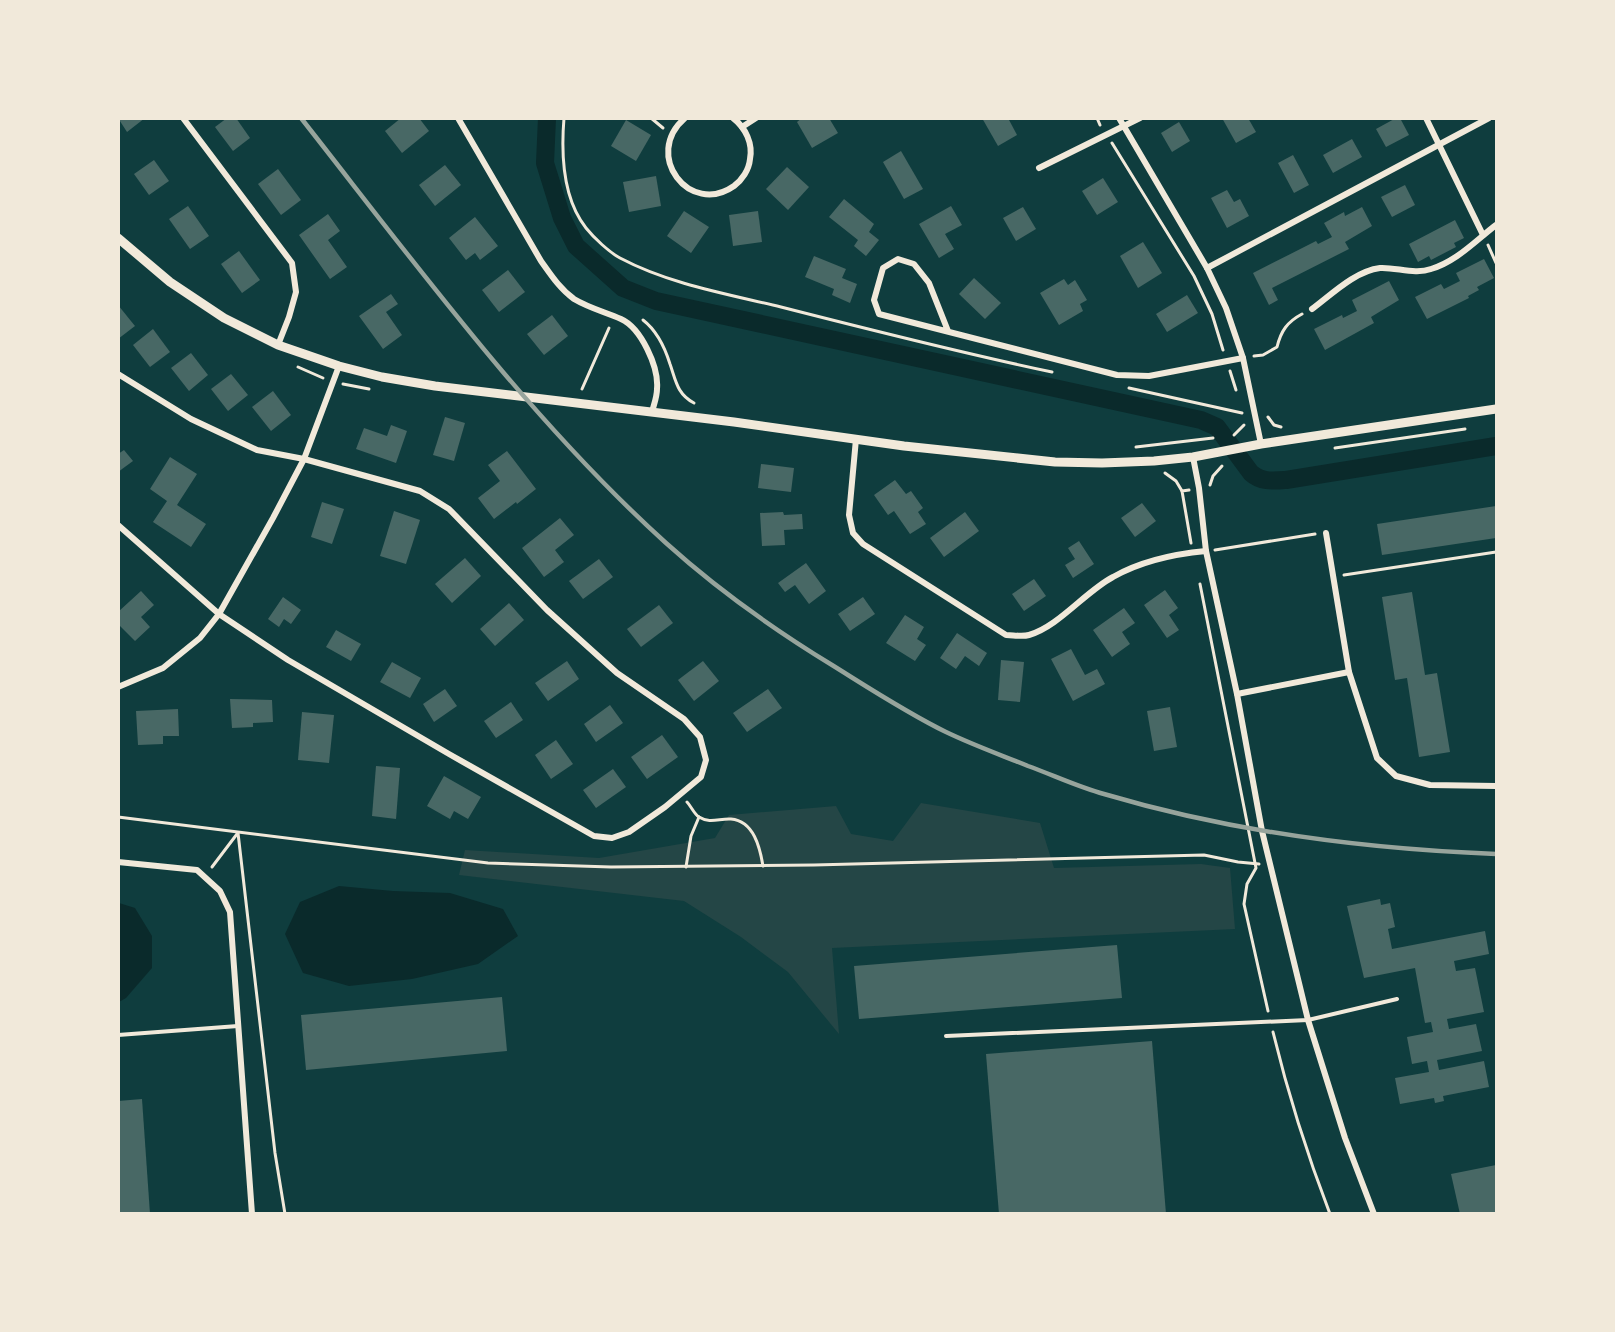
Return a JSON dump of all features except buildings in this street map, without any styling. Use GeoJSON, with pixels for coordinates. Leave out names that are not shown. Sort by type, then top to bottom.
{"type":"FeatureCollection","features":[{"type":"Feature","properties":{"kind":"street"},"geometry":{"type":"LineString","coordinates":[[183,118],[292,263],[296,292],[278,345]]}},
{"type":"Feature","properties":{"kind":"street"},"geometry":{"type":"LineString","coordinates":[[458,118],[554,281],[575,299],[623,320],[642,338],[656,378],[657,388],[652,412]]}},
{"type":"Feature","properties":{"kind":"street"},"geometry":{"type":"LineString","coordinates":[[685,118],[672,134],[668,154],[670,167],[677,179],[694,191],[714,194],[733,187],[746,172],[751,152],[749,139],[733,118]]}},
{"type":"Feature","properties":{"kind":"street"},"geometry":{"type":"LineString","coordinates":[[742,127],[756,118]]}},
{"type":"Feature","properties":{"kind":"street"},"geometry":{"type":"LineString","coordinates":[[1119,118],[1207,268],[1226,308],[1243,358],[1261,444]]}},
{"type":"Feature","properties":{"kind":"street"},"geometry":{"type":"LineString","coordinates":[[1040,168],[1140,118]]}},
{"type":"Feature","properties":{"kind":"street"},"geometry":{"type":"LineString","coordinates":[[1426,118],[1483,235]]}},
{"type":"Feature","properties":{"kind":"street"},"geometry":{"type":"LineString","coordinates":[[1207,268],[1490,118]]}},
{"type":"Feature","properties":{"kind":"street"},"geometry":{"type":"LineString","coordinates":[[1312,309],[1341,286],[1378,268],[1430,270],[1463,253],[1497,225]]}},
{"type":"Feature","properties":{"kind":"street"},"geometry":{"type":"LineString","coordinates":[[118,238],[170,282],[224,318],[278,345],[339,366],[382,377],[435,386],[856,439],[1055,462],[1133,462],[1193,457],[1261,444],[1497,409]]}},
{"type":"Feature","properties":{"kind":"street"},"geometry":{"type":"LineString","coordinates":[[948,332],[929,283],[914,264],[898,259],[883,268],[874,300],[879,314],[948,332],[1117,375],[1149,376],[1243,358]]}},
{"type":"Feature","properties":{"kind":"street"},"geometry":{"type":"LineString","coordinates":[[118,687],[164,668],[200,638],[219,614],[304,459],[339,366]]}},
{"type":"Feature","properties":{"kind":"street"},"geometry":{"type":"LineString","coordinates":[[118,374],[191,419],[258,450],[304,459],[420,491],[449,509],[548,610],[617,673],[684,719],[700,737],[706,760],[701,777],[665,807],[629,832],[612,838],[594,836],[308,672],[219,614],[118,525]]}},
{"type":"Feature","properties":{"kind":"street"},"geometry":{"type":"LineString","coordinates":[[856,439],[849,515],[854,533],[863,544],[1006,635],[1028,635],[1046,627],[1110,578],[1134,566],[1206,551]]}},
{"type":"Feature","properties":{"kind":"street"},"geometry":{"type":"LineString","coordinates":[[1193,457],[1206,551],[1237,694],[1262,831],[1308,1020],[1345,1138],[1374,1214]]}},
{"type":"Feature","properties":{"kind":"street"},"geometry":{"type":"LineString","coordinates":[[1326,533],[1349,672],[1377,758],[1396,776],[1430,785],[1497,786]]}},
{"type":"Feature","properties":{"kind":"street"},"geometry":{"type":"LineString","coordinates":[[1237,694],[1349,672]]}},
{"type":"Feature","properties":{"kind":"street"},"geometry":{"type":"LineString","coordinates":[[118,862],[197,870],[219,891],[230,912],[252,1214]]}},
{"type":"Feature","properties":{"kind":"lane"},"geometry":{"type":"LineString","coordinates":[[946,1036],[1308,1020],[1397,999]]}},
{"type":"Feature","properties":{"kind":"lane"},"geometry":{"type":"LineString","coordinates":[[118,1035],[238,1026]]}},
{"type":"Feature","properties":{"kind":"path"},"geometry":{"type":"LineString","coordinates":[[651,118],[672,134]]}},
{"type":"Feature","properties":{"kind":"path"},"geometry":{"type":"LineString","coordinates":[[1097,118],[1194,276],[1212,314],[1237,392]]}},
{"type":"Feature","properties":{"kind":"path"},"geometry":{"type":"LineString","coordinates":[[1483,235],[1497,263]]}},
{"type":"Feature","properties":{"kind":"path"},"geometry":{"type":"LineString","coordinates":[[1243,358],[1263,355],[1277,347],[1281,333],[1286,326],[1312,309]]}},
{"type":"Feature","properties":{"kind":"path"},"geometry":{"type":"LineString","coordinates":[[637,315],[648,324],[659,339],[670,363],[675,384],[681,394],[692,402],[701,404]]}},
{"type":"Feature","properties":{"kind":"path"},"geometry":{"type":"LineString","coordinates":[[582,389],[609,328]]}},
{"type":"Feature","properties":{"kind":"path"},"geometry":{"type":"LineString","coordinates":[[1241,403],[1244,413]]}},
{"type":"Feature","properties":{"kind":"path"},"geometry":{"type":"LineString","coordinates":[[1255,414],[1264,413],[1274,425],[1280,427],[1292,425]]}},
{"type":"Feature","properties":{"kind":"path"},"geometry":{"type":"LineString","coordinates":[[1236,435],[1245,424]]}},
{"type":"Feature","properties":{"kind":"path"},"geometry":{"type":"LineString","coordinates":[[1333,448],[1465,429]]}},
{"type":"Feature","properties":{"kind":"path"},"geometry":{"type":"LineString","coordinates":[[1133,447],[1206,439]]}},
{"type":"Feature","properties":{"kind":"path"},"geometry":{"type":"LineString","coordinates":[[1219,549],[1326,533]]}},
{"type":"Feature","properties":{"kind":"path"},"geometry":{"type":"LineString","coordinates":[[1332,577],[1497,552]]}},
{"type":"Feature","properties":{"kind":"path"},"geometry":{"type":"LineString","coordinates":[[680,795],[699,817],[714,821],[732,819],[748,826],[759,846],[763,866]]}},
{"type":"Feature","properties":{"kind":"path"},"geometry":{"type":"LineString","coordinates":[[118,817],[488,863],[686,867],[1204,855],[1255,863],[1256,868],[1247,884],[1244,904],[1287,1092],[1330,1214]]}},
{"type":"Feature","properties":{"kind":"path"},"geometry":{"type":"LineString","coordinates":[[686,867],[692,836],[699,817]]}},
{"type":"Feature","properties":{"kind":"path"},"geometry":{"type":"LineString","coordinates":[[204,877],[238,833]]}},
{"type":"Feature","properties":{"kind":"path"},"geometry":{"type":"LineString","coordinates":[[238,833],[275,1153],[285,1214]]}},
{"type":"Feature","properties":{"kind":"shaded area"},"geometry":{"type":"Polygon","coordinates":[[[921,803],[1040,823],[1054,868],[1201,864],[1230,868],[1235,929],[832,948],[839,1034],[788,972],[741,937],[684,901],[459,875],[465,850],[599,858],[715,838],[729,815],[836,806],[851,834],[893,841],[921,803]]]}},
{"type":"Feature","properties":{"kind":"shaded area"},"geometry":{"type":"Polygon","coordinates":[[[339,886],[450,893],[503,909],[518,936],[478,964],[412,979],[349,986],[303,973],[285,934],[300,902],[339,886]]]}},
{"type":"Feature","properties":{"kind":"shaded area"},"geometry":{"type":"Polygon","coordinates":[[[119,903],[135,908],[152,936],[152,968],[126,998],[119,1002],[119,903]]]}},
{"type":"Feature","properties":{"kind":"waterway"},"geometry":{"type":"LineString","coordinates":[[547,118],[545,163],[562,218],[576,246],[623,288],[656,301],[1201,420],[1217,427],[1251,473],[1267,480],[1286,480],[1496,446]]}},
{"type":"Feature","properties":{"kind":"railway"},"geometry":{"type":"LineString","coordinates":[[301,118],[430,283],[520,392],[616,495],[685,560],[746,608],[903,709],[956,737],[1085,788],[1201,819],[1347,843],[1496,854]]}}]}
